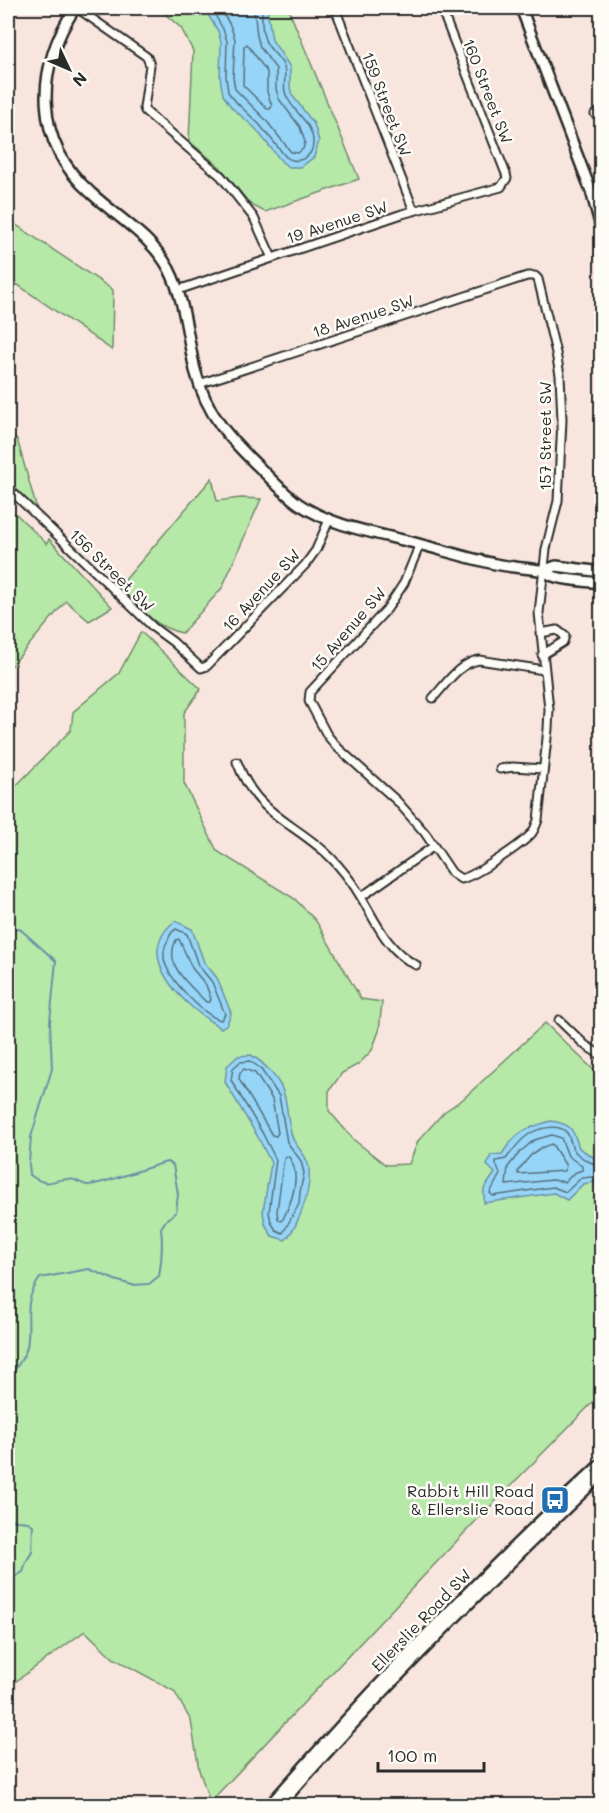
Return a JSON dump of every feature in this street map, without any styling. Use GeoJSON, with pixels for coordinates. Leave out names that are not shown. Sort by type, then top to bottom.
{"type":"FeatureCollection","features":[{"type":"Feature","properties":{"kind":"main road"},"geometry":{"type":"LineString","coordinates":[[76,8],[57,38],[50,57],[47,75],[45,92],[47,114],[58,149],[67,166],[81,184],[154,248],[168,269],[178,290],[199,384],[210,411],[229,437],[297,503],[329,520],[495,564],[543,571],[555,577],[602,583]]}},
{"type":"Feature","properties":{"kind":"main road"},"geometry":{"type":"LineString","coordinates":[[520,8],[591,191],[602,231]]}},
{"type":"Feature","properties":{"kind":"main road"},"geometry":{"type":"LineString","coordinates":[[543,571],[556,567],[602,572]]}},
{"type":"Feature","properties":{"kind":"main road","name":"Ellerslie Road SW"},"geometry":{"type":"LineString","coordinates":[[269,1806],[326,1741],[495,1565],[602,1463]]}},
{"type":"Feature","properties":{"kind":"main road","name":"Ellerslie Road SW"},"geometry":{"type":"LineString","coordinates":[[279,1806],[340,1737],[502,1570],[602,1474]]}},
{"type":"Feature","properties":{"kind":"street"},"geometry":{"type":"LineString","coordinates":[[76,8],[147,57],[150,65],[144,108],[221,176],[254,218],[272,258]]}},
{"type":"Feature","properties":{"kind":"street","name":"159 Street SW"},"geometry":{"type":"LineString","coordinates":[[335,8],[414,211]]}},
{"type":"Feature","properties":{"kind":"street","name":"160 Street SW"},"geometry":{"type":"LineString","coordinates":[[441,8],[506,174],[507,178],[504,183]]}},
{"type":"Feature","properties":{"kind":"street","name":"19 Avenue SW"},"geometry":{"type":"LineString","coordinates":[[178,290],[414,211],[492,189],[504,183]]}},
{"type":"Feature","properties":{"kind":"street","name":"18 Avenue SW"},"geometry":{"type":"LineString","coordinates":[[199,384],[527,276],[535,276]]}},
{"type":"Feature","properties":{"kind":"street","name":"157 Street SW"},"geometry":{"type":"LineString","coordinates":[[434,846],[452,873],[461,879],[473,875],[526,839],[534,830],[537,820],[549,709],[539,613],[548,538],[558,501],[562,420],[560,375],[552,332],[540,282],[535,276]]}},
{"type":"Feature","properties":{"kind":"street","name":"156 Street SW"},"geometry":{"type":"LineString","coordinates":[[8,488],[154,628],[201,668]]}},
{"type":"Feature","properties":{"kind":"street","name":"16 Avenue SW"},"geometry":{"type":"LineString","coordinates":[[201,668],[207,666],[305,565],[321,540],[329,520]]}},
{"type":"Feature","properties":{"kind":"street","name":"15 Avenue SW"},"geometry":{"type":"LineString","coordinates":[[420,544],[404,583],[387,609],[310,692],[309,696],[327,735],[337,747],[397,801],[434,846]]}},
{"type":"Feature","properties":{"kind":"street"},"geometry":{"type":"LineString","coordinates":[[540,633],[557,630],[565,636],[563,642],[542,655]]}},
{"type":"Feature","properties":{"kind":"street"},"geometry":{"type":"LineString","coordinates":[[433,698],[462,667],[473,661],[544,670]]}},
{"type":"Feature","properties":{"kind":"street"},"geometry":{"type":"LineString","coordinates":[[237,762],[245,781],[260,801],[283,823],[325,852],[361,897],[391,946],[401,957],[416,965]]}},
{"type":"Feature","properties":{"kind":"street"},"geometry":{"type":"LineString","coordinates":[[500,769],[513,767],[543,769]]}},
{"type":"Feature","properties":{"kind":"street"},"geometry":{"type":"LineString","coordinates":[[361,897],[434,846]]}},
{"type":"Feature","properties":{"kind":"street"},"geometry":{"type":"LineString","coordinates":[[559,1020],[602,1056]]}},
{"type":"Feature","properties":{"kind":"green space"},"geometry":{"type":"Polygon","coordinates":[[[158,8],[288,8],[359,179],[265,212],[251,205],[220,167],[189,141],[193,51],[181,28],[158,8]]]}},
{"type":"Feature","properties":{"kind":"green space"},"geometry":{"type":"Polygon","coordinates":[[[8,187],[12,222],[113,290],[112,350],[8,278],[8,187]]]}},
{"type":"Feature","properties":{"kind":"green space"},"geometry":{"type":"Polygon","coordinates":[[[8,435],[17,439],[38,513],[8,484],[8,435]]]}},
{"type":"Feature","properties":{"kind":"green space"},"geometry":{"type":"Polygon","coordinates":[[[212,478],[217,501],[241,498],[261,499],[222,588],[182,633],[155,621],[119,587],[212,478]]]}},
{"type":"Feature","properties":{"kind":"green space"},"geometry":{"type":"Polygon","coordinates":[[[8,506],[47,544],[49,539],[112,607],[89,621],[66,601],[8,670],[8,506]]]}},
{"type":"Feature","properties":{"kind":"green space"},"geometry":{"type":"Polygon","coordinates":[[[141,632],[201,689],[184,713],[184,783],[217,851],[295,899],[316,921],[361,999],[382,1002],[379,1031],[372,1050],[359,1064],[342,1073],[329,1091],[329,1111],[354,1140],[386,1165],[409,1164],[418,1141],[444,1112],[463,1099],[545,1023],[601,1077],[601,1394],[470,1527],[210,1802],[199,1770],[191,1721],[174,1691],[113,1658],[85,1631],[8,1687],[8,794],[71,730],[73,712],[119,673],[141,632]]]}},
{"type":"Feature","properties":{"kind":"water"},"geometry":{"type":"Polygon","coordinates":[[[204,8],[267,8],[272,40],[290,67],[292,95],[314,124],[319,141],[314,157],[301,167],[289,167],[282,162],[255,128],[232,108],[223,95],[220,77],[221,42],[218,31],[204,8]]]}},
{"type":"Feature","properties":{"kind":"water"},"geometry":{"type":"Polygon","coordinates":[[[175,921],[192,929],[204,962],[217,978],[231,1013],[227,1024],[221,1028],[180,996],[168,981],[161,966],[158,951],[162,935],[175,921]]]}},
{"type":"Feature","properties":{"kind":"water"},"geometry":{"type":"Polygon","coordinates":[[[251,1055],[277,1079],[285,1098],[291,1134],[309,1167],[305,1201],[296,1224],[285,1240],[272,1236],[265,1224],[263,1212],[271,1163],[225,1082],[227,1066],[238,1056],[251,1055]]]}},
{"type":"Feature","properties":{"kind":"water"},"geometry":{"type":"Polygon","coordinates":[[[551,1121],[571,1128],[579,1148],[601,1162],[601,1181],[583,1184],[567,1200],[554,1193],[484,1203],[484,1189],[495,1173],[487,1165],[491,1155],[502,1154],[518,1135],[551,1121]]]}},
{"type":"Feature","properties":{"kind":"waterway"},"geometry":{"type":"LineString","coordinates":[[8,925],[21,930],[56,961],[50,1022],[52,1069],[31,1137],[30,1175],[42,1182],[69,1179],[87,1185],[167,1162],[173,1165],[178,1194],[176,1212],[166,1220],[161,1228],[162,1252],[159,1276],[149,1284],[132,1285],[89,1269],[40,1278],[29,1304],[26,1351],[8,1380]]}},
{"type":"Feature","properties":{"kind":"waterway"},"geometry":{"type":"LineString","coordinates":[[8,1516],[11,1520],[28,1522],[33,1525],[32,1552],[23,1572],[8,1581]]}},
{"type":"Feature","properties":{"kind":"place","name":"Rabbit Hill Road & Ellerslie Road"},"geometry":{"type":"Point","coordinates":[555,1500]}}]}
